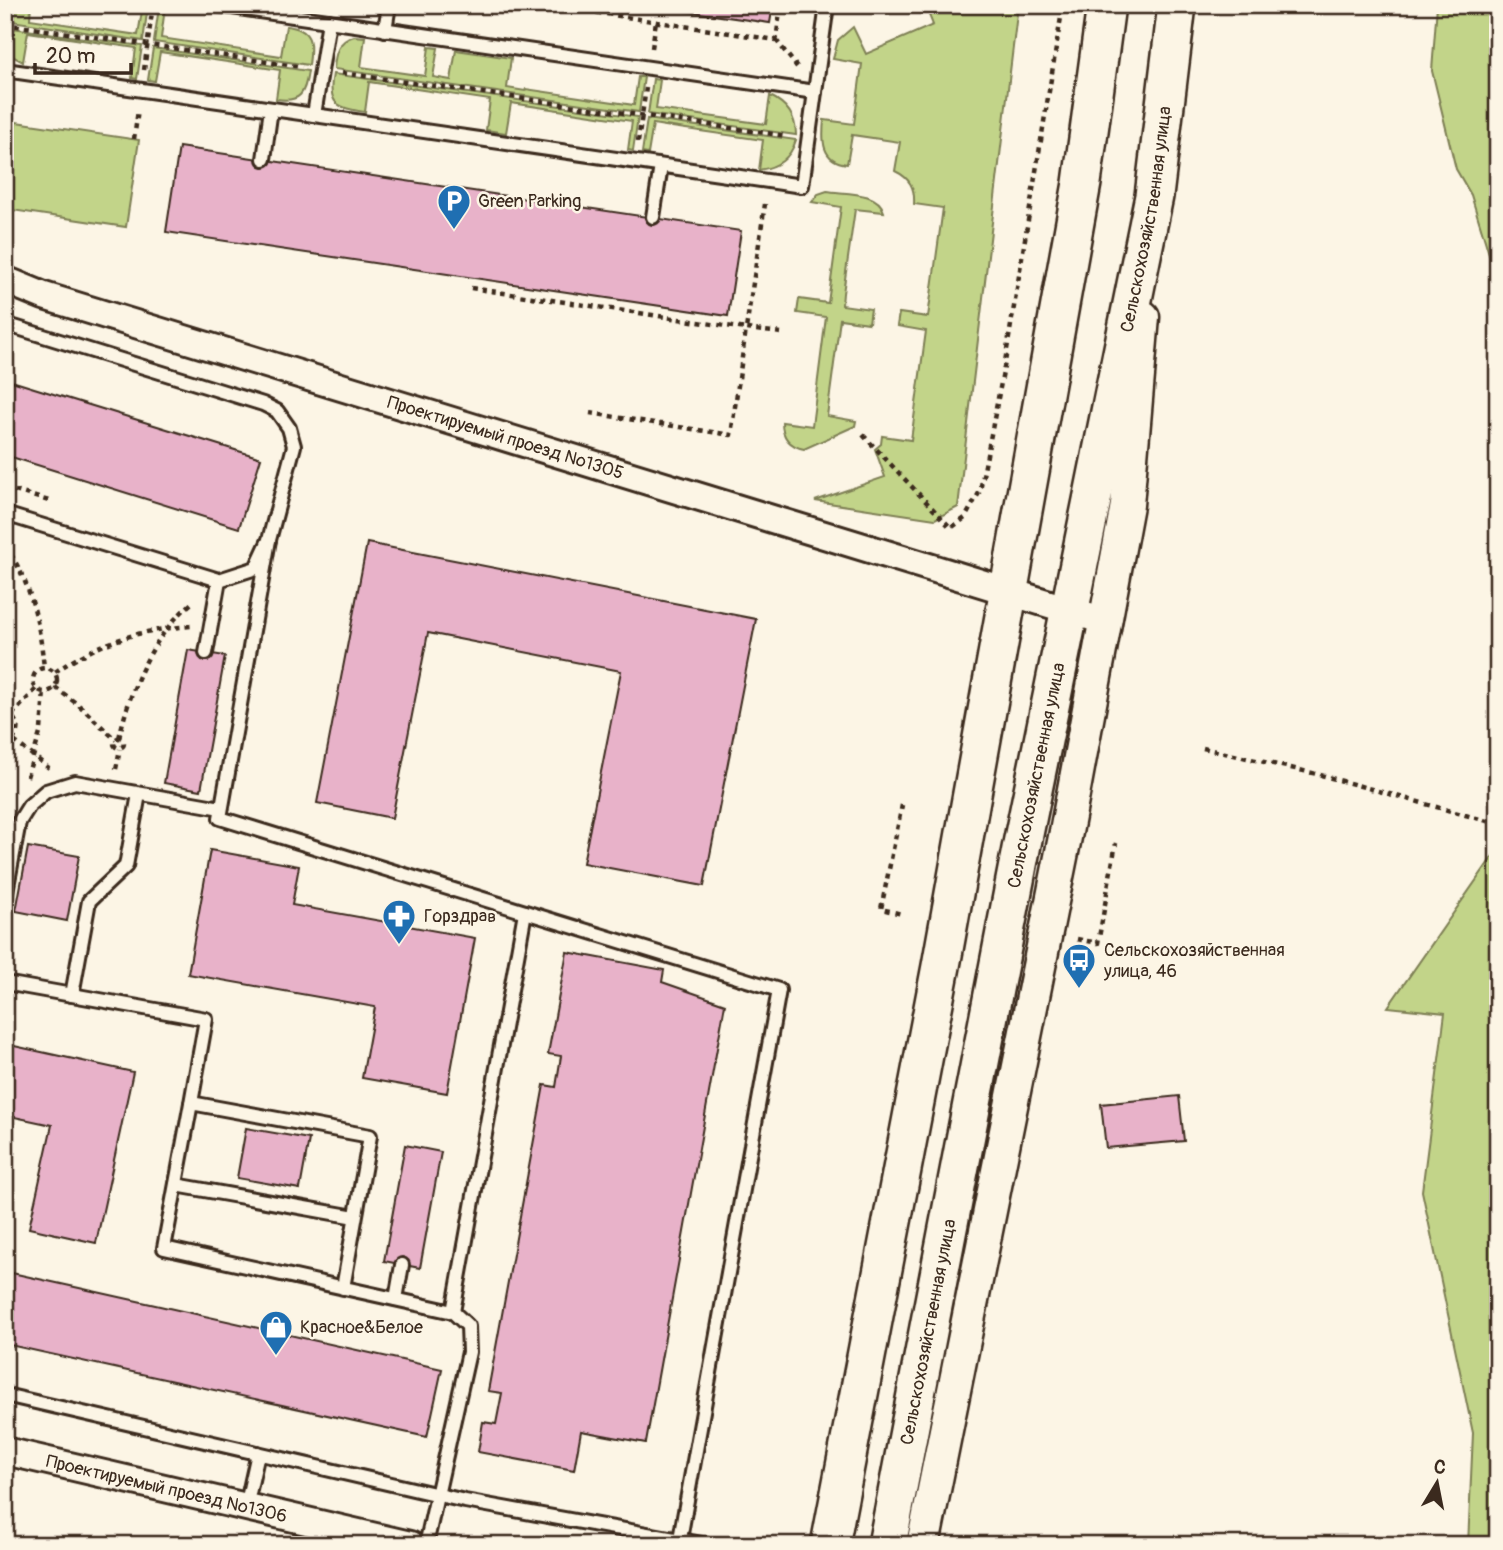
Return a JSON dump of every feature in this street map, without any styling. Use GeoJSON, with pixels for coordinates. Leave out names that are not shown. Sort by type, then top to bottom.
{"type":"FeatureCollection","features":[{"type":"Feature","properties":{"kind":"main road"},"geometry":{"type":"LineString","coordinates":[[830,1545],[941,966],[1082,183],[1106,5]]}},
{"type":"Feature","properties":{"kind":"main road","name":"Сельскохозяйственная улица"},"geometry":{"type":"LineString","coordinates":[[887,1545],[1022,844],[1154,196],[1177,5]]}},
{"type":"Feature","properties":{"kind":"street"},"geometry":{"type":"LineString","coordinates":[[923,1545],[1065,840],[1127,505],[1154,196]]}},
{"type":"Feature","properties":{"kind":"street","name":"Проектируемый проезд №1305"},"geometry":{"type":"LineString","coordinates":[[5,280],[44,296],[1105,621]]}},
{"type":"Feature","properties":{"kind":"street","name":"Проектируемый проезд №1306"},"geometry":{"type":"LineString","coordinates":[[5,1451],[410,1545]]}},
{"type":"Feature","properties":{"kind":"lane"},"geometry":{"type":"LineString","coordinates":[[218,5],[815,92]]}},
{"type":"Feature","properties":{"kind":"lane"},"geometry":{"type":"LineString","coordinates":[[385,30],[388,5]]}},
{"type":"Feature","properties":{"kind":"lane"},"geometry":{"type":"LineString","coordinates":[[5,70],[802,186],[827,5]]}},
{"type":"Feature","properties":{"kind":"lane"},"geometry":{"type":"LineString","coordinates":[[314,115],[328,21]]}},
{"type":"Feature","properties":{"kind":"lane"},"geometry":{"type":"LineString","coordinates":[[264,159],[271,109]]}},
{"type":"Feature","properties":{"kind":"lane"},"geometry":{"type":"LineString","coordinates":[[653,217],[661,166]]}},
{"type":"Feature","properties":{"kind":"lane"},"geometry":{"type":"LineString","coordinates":[[5,324],[263,404],[277,411],[289,429],[294,446],[269,540],[219,818],[779,990],[680,1539]]}},
{"type":"Feature","properties":{"kind":"lane"},"geometry":{"type":"LineString","coordinates":[[5,514],[219,580],[256,568],[269,540]]}},
{"type":"Feature","properties":{"kind":"lane"},"geometry":{"type":"LineString","coordinates":[[206,653],[219,580]]}},
{"type":"Feature","properties":{"kind":"lane"},"geometry":{"type":"LineString","coordinates":[[5,897],[19,822],[29,806],[46,791],[75,782],[221,807]]}},
{"type":"Feature","properties":{"kind":"lane"},"geometry":{"type":"LineString","coordinates":[[72,995],[89,901],[126,866],[139,794]]}},
{"type":"Feature","properties":{"kind":"lane"},"geometry":{"type":"LineString","coordinates":[[453,1312],[525,912]]}},
{"type":"Feature","properties":{"kind":"lane"},"geometry":{"type":"LineString","coordinates":[[5,983],[206,1019],[164,1248],[453,1312],[468,1326],[469,1352],[426,1545]]}},
{"type":"Feature","properties":{"kind":"lane"},"geometry":{"type":"LineString","coordinates":[[191,1103],[370,1136],[342,1288]]}},
{"type":"Feature","properties":{"kind":"lane"},"geometry":{"type":"LineString","coordinates":[[176,1185],[355,1217]]}},
{"type":"Feature","properties":{"kind":"lane"},"geometry":{"type":"LineString","coordinates":[[396,1299],[402,1265]]}},
{"type":"Feature","properties":{"kind":"lane"},"geometry":{"type":"LineString","coordinates":[[5,1395],[437,1494],[708,1545]]}},
{"type":"Feature","properties":{"kind":"lane"},"geometry":{"type":"LineString","coordinates":[[246,1507],[258,1453]]}},
{"type":"Feature","properties":{"kind":"path"},"geometry":{"type":"LineString","coordinates":[[547,5],[776,40],[781,5]]}},
{"type":"Feature","properties":{"kind":"path"},"geometry":{"type":"LineString","coordinates":[[863,435],[951,528],[965,518],[980,491],[1005,362],[1063,5]]}},
{"type":"Feature","properties":{"kind":"path"},"geometry":{"type":"LineString","coordinates":[[636,162],[656,22]]}},
{"type":"Feature","properties":{"kind":"path"},"geometry":{"type":"LineString","coordinates":[[5,24],[808,139]]}},
{"type":"Feature","properties":{"kind":"path"},"geometry":{"type":"LineString","coordinates":[[590,413],[731,435],[765,204]]}},
{"type":"Feature","properties":{"kind":"path"},"geometry":{"type":"LineString","coordinates":[[471,288],[782,333]]}},
{"type":"Feature","properties":{"kind":"path"},"geometry":{"type":"LineString","coordinates":[[5,546],[26,582],[41,641],[44,668]]}},
{"type":"Feature","properties":{"kind":"path"},"geometry":{"type":"LineString","coordinates":[[55,687],[118,739],[139,673],[168,628],[186,608],[219,580]]}},
{"type":"Feature","properties":{"kind":"path"},"geometry":{"type":"LineString","coordinates":[[55,673],[81,655],[120,637],[168,628],[211,626]]}},
{"type":"Feature","properties":{"kind":"path"},"geometry":{"type":"LineString","coordinates":[[44,668],[55,673],[55,687],[48,691],[37,688],[33,679],[35,672],[44,668]]}},
{"type":"Feature","properties":{"kind":"path"},"geometry":{"type":"LineString","coordinates":[[12,715],[37,688]]}},
{"type":"Feature","properties":{"kind":"path"},"geometry":{"type":"LineString","coordinates":[[26,780],[41,730],[44,691]]}},
{"type":"Feature","properties":{"kind":"path"},"geometry":{"type":"LineString","coordinates":[[5,712],[12,715],[17,723],[18,733],[14,741],[5,747]]}},
{"type":"Feature","properties":{"kind":"path"},"geometry":{"type":"LineString","coordinates":[[14,741],[68,784]]}},
{"type":"Feature","properties":{"kind":"path"},"geometry":{"type":"LineString","coordinates":[[1203,748],[1317,774],[1498,824]]}},
{"type":"Feature","properties":{"kind":"path"},"geometry":{"type":"LineString","coordinates":[[902,806],[881,909],[902,914]]}},
{"type":"Feature","properties":{"kind":"path"},"geometry":{"type":"LineString","coordinates":[[1074,939],[1098,943],[1116,843]]}},
{"type":"Feature","properties":{"kind":"green space"},"geometry":{"type":"Polygon","coordinates":[[[6,5],[31,5],[30,19],[138,35],[143,5],[148,6],[143,41],[5,20],[6,5]]]}},
{"type":"Feature","properties":{"kind":"green space"},"geometry":{"type":"Polygon","coordinates":[[[925,5],[1018,5],[958,507],[935,519],[815,501],[885,477],[875,449],[881,444],[882,436],[911,440],[926,331],[897,326],[899,313],[928,317],[943,208],[914,204],[911,184],[895,171],[900,142],[852,135],[847,164],[832,159],[825,148],[823,135],[824,120],[854,124],[862,64],[833,59],[838,40],[853,27],[866,54],[933,25],[925,5]]]}},
{"type":"Feature","properties":{"kind":"green space"},"geometry":{"type":"Polygon","coordinates":[[[1437,5],[1498,5],[1498,283],[1471,195],[1456,169],[1432,71],[1437,5]]]}},
{"type":"Feature","properties":{"kind":"green space"},"geometry":{"type":"Polygon","coordinates":[[[159,7],[165,8],[161,38],[281,56],[286,26],[301,30],[309,38],[309,65],[154,42],[159,7]]]}},
{"type":"Feature","properties":{"kind":"green space"},"geometry":{"type":"Polygon","coordinates":[[[5,27],[142,46],[137,79],[132,78],[136,48],[28,32],[23,62],[12,56],[5,47],[5,27]]]}},
{"type":"Feature","properties":{"kind":"green space"},"geometry":{"type":"Polygon","coordinates":[[[354,36],[365,37],[361,67],[425,76],[429,47],[438,48],[433,77],[451,80],[456,50],[511,58],[507,88],[525,91],[526,89],[634,105],[638,77],[644,77],[639,112],[334,69],[338,48],[354,36]]]}},
{"type":"Feature","properties":{"kind":"green space"},"geometry":{"type":"Polygon","coordinates":[[[153,48],[308,71],[307,79],[303,91],[296,98],[276,99],[280,70],[160,52],[155,81],[148,80],[153,48]]]}},
{"type":"Feature","properties":{"kind":"green space"},"geometry":{"type":"Polygon","coordinates":[[[333,74],[638,117],[633,151],[628,150],[632,121],[511,103],[506,133],[486,130],[490,100],[369,82],[365,112],[347,109],[333,98],[333,74]]]}},
{"type":"Feature","properties":{"kind":"green space"},"geometry":{"type":"Polygon","coordinates":[[[653,79],[660,80],[656,109],[766,124],[770,96],[789,111],[796,135],[648,114],[653,79]]]}},
{"type":"Feature","properties":{"kind":"green space"},"geometry":{"type":"Polygon","coordinates":[[[647,119],[796,140],[782,161],[759,170],[763,140],[653,124],[648,154],[642,153],[647,119]]]}},
{"type":"Feature","properties":{"kind":"green space"},"geometry":{"type":"Polygon","coordinates":[[[16,122],[139,140],[126,227],[5,209],[16,122]]]}},
{"type":"Feature","properties":{"kind":"green space"},"geometry":{"type":"Polygon","coordinates":[[[827,191],[869,197],[881,205],[884,212],[855,209],[843,293],[842,305],[871,309],[869,323],[840,319],[827,416],[856,421],[855,426],[804,449],[787,440],[782,422],[812,426],[826,317],[797,313],[799,299],[828,303],[841,207],[812,202],[818,194],[827,191]]]}},
{"type":"Feature","properties":{"kind":"green space"},"geometry":{"type":"Polygon","coordinates":[[[1498,849],[1498,1545],[1468,1545],[1473,1433],[1422,1191],[1445,1013],[1388,1007],[1498,849]]]}},
{"type":"Feature","properties":{"kind":"building"},"geometry":{"type":"Polygon","coordinates":[[[643,5],[773,5],[770,23],[643,5]]]}},
{"type":"Feature","properties":{"kind":"building","name":"Green Parking"},"geometry":{"type":"Polygon","coordinates":[[[179,147],[741,231],[728,316],[166,232],[179,147]]]}},
{"type":"Feature","properties":{"kind":"building"},"geometry":{"type":"Polygon","coordinates":[[[5,379],[261,458],[239,528],[5,455],[5,379]]]}},
{"type":"Feature","properties":{"kind":"building"},"geometry":{"type":"Polygon","coordinates":[[[367,543],[756,619],[704,886],[583,863],[621,671],[428,633],[392,818],[317,803],[367,543]]]}},
{"type":"Feature","properties":{"kind":"building"},"geometry":{"type":"Polygon","coordinates":[[[188,650],[225,656],[201,790],[164,783],[188,650]]]}},
{"type":"Feature","properties":{"kind":"building"},"geometry":{"type":"Polygon","coordinates":[[[28,847],[79,856],[67,921],[16,911],[28,847]]]}},
{"type":"Feature","properties":{"kind":"building"},"geometry":{"type":"Polygon","coordinates":[[[210,850],[299,866],[292,905],[475,938],[447,1093],[362,1078],[375,1007],[188,974],[210,850]]]}},
{"type":"Feature","properties":{"kind":"building"},"geometry":{"type":"Polygon","coordinates":[[[567,952],[664,970],[662,982],[725,1004],[646,1443],[581,1431],[574,1470],[478,1452],[483,1422],[496,1424],[502,1393],[488,1391],[544,1085],[556,1087],[561,1056],[548,1054],[567,952]]]}},
{"type":"Feature","properties":{"kind":"building"},"geometry":{"type":"Polygon","coordinates":[[[5,1044],[133,1072],[96,1243],[29,1228],[52,1125],[5,1115],[5,1044]]]}},
{"type":"Feature","properties":{"kind":"building"},"geometry":{"type":"Polygon","coordinates":[[[1179,1096],[1184,1141],[1106,1148],[1101,1104],[1179,1096]]]}},
{"type":"Feature","properties":{"kind":"building"},"geometry":{"type":"Polygon","coordinates":[[[246,1128],[309,1139],[300,1189],[237,1178],[246,1128]]]}},
{"type":"Feature","properties":{"kind":"building"},"geometry":{"type":"Polygon","coordinates":[[[405,1145],[441,1152],[420,1268],[384,1261],[405,1145]]]}},
{"type":"Feature","properties":{"kind":"building"},"geometry":{"type":"Polygon","coordinates":[[[12,1273],[442,1369],[427,1437],[5,1344],[5,1305],[12,1273]]]}},
{"type":"Feature","properties":{"kind":"place","name":"Green Parking"},"geometry":{"type":"Point","coordinates":[454,231]}},
{"type":"Feature","properties":{"kind":"place","name":"Горздрав"},"geometry":{"type":"Point","coordinates":[399,946]}},
{"type":"Feature","properties":{"kind":"place","name":"Сельскохозяйственная улица, 46"},"geometry":{"type":"Point","coordinates":[1079,990]}},
{"type":"Feature","properties":{"kind":"place","name":"Красное&Белое"},"geometry":{"type":"Point","coordinates":[276,1357]}}]}
